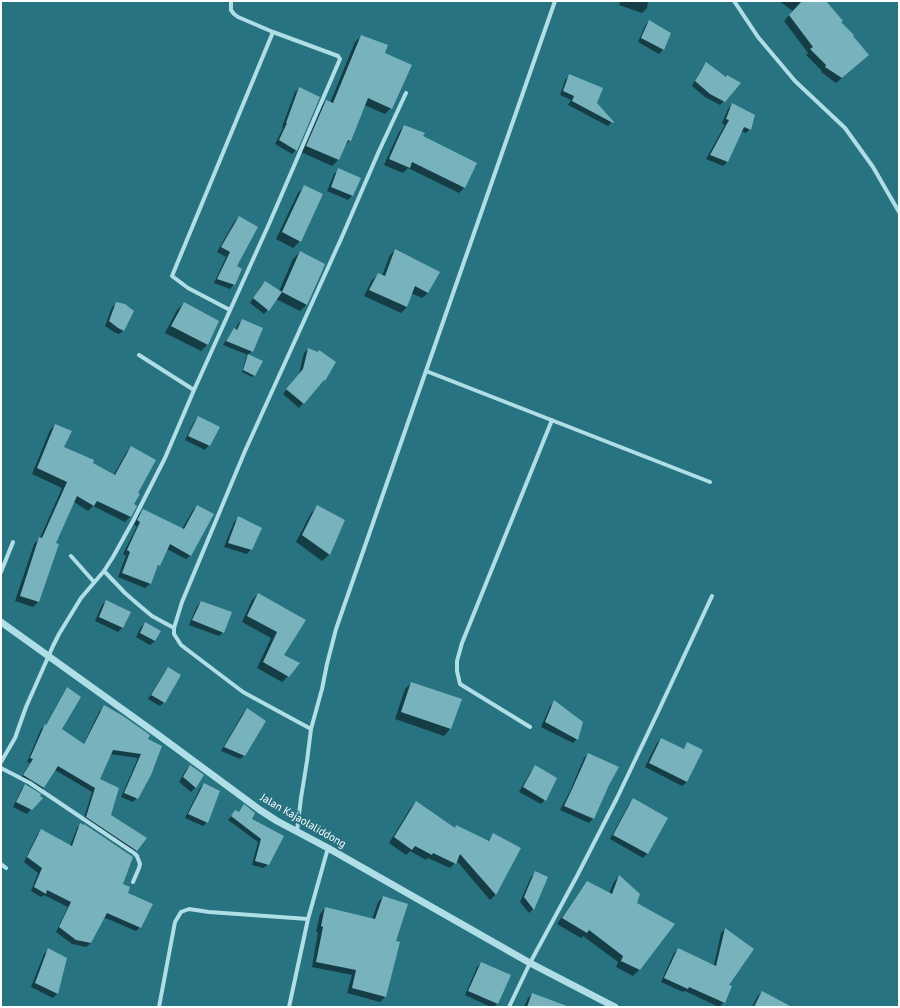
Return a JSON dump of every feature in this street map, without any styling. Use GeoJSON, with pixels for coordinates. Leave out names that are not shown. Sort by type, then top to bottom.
{"type":"FeatureCollection","features":[{"type":"Feature","properties":{"kind":"street"},"geometry":{"type":"LineString","coordinates":[[1,762],[15,738],[26,707],[53,646],[81,598],[104,571],[113,557],[137,514],[165,458],[269,224],[340,59],[338,56],[273,32],[238,17],[231,10],[231,1]]}},
{"type":"Feature","properties":{"kind":"street"},"geometry":{"type":"LineString","coordinates":[[297,830],[311,729],[338,622],[555,1]]}},
{"type":"Feature","properties":{"kind":"street"},"geometry":{"type":"LineString","coordinates":[[734,1],[758,37],[795,81],[845,128],[873,167],[899,212]]}},
{"type":"Feature","properties":{"kind":"street"},"geometry":{"type":"LineString","coordinates":[[230,310],[188,288],[172,276],[273,32]]}},
{"type":"Feature","properties":{"kind":"street"},"geometry":{"type":"LineString","coordinates":[[311,729],[243,692],[193,655],[182,645],[174,634],[174,628],[182,602],[244,451],[341,240],[379,151],[406,93]]}},
{"type":"Feature","properties":{"kind":"street"},"geometry":{"type":"LineString","coordinates":[[139,356],[194,390]]}},
{"type":"Feature","properties":{"kind":"street"},"geometry":{"type":"LineString","coordinates":[[426,371],[710,482]]}},
{"type":"Feature","properties":{"kind":"street"},"geometry":{"type":"LineString","coordinates":[[530,727],[460,684],[457,672],[457,661],[462,643],[552,420]]}},
{"type":"Feature","properties":{"kind":"street"},"geometry":{"type":"LineString","coordinates":[[1,572],[13,542]]}},
{"type":"Feature","properties":{"kind":"street"},"geometry":{"type":"LineString","coordinates":[[71,556],[94,582]]}},
{"type":"Feature","properties":{"kind":"street"},"geometry":{"type":"LineString","coordinates":[[104,571],[125,593],[152,616],[174,628]]}},
{"type":"Feature","properties":{"kind":"street"},"geometry":{"type":"LineString","coordinates":[[509,1007],[530,963],[617,798],[712,596]]}},
{"type":"Feature","properties":{"kind":"street","name":"Jalan Kajaolaliddong"},"geometry":{"type":"LineString","coordinates":[[1,622],[277,821],[297,830],[530,963],[614,1007]]}},
{"type":"Feature","properties":{"kind":"street"},"geometry":{"type":"LineString","coordinates":[[1,768],[30,783],[134,853],[140,864],[133,882]]}},
{"type":"Feature","properties":{"kind":"street"},"geometry":{"type":"LineString","coordinates":[[289,1007],[308,919],[328,848]]}},
{"type":"Feature","properties":{"kind":"street"},"geometry":{"type":"LineString","coordinates":[[1,864],[6,868]]}},
{"type":"Feature","properties":{"kind":"street"},"geometry":{"type":"LineString","coordinates":[[159,1007],[175,922],[181,912],[189,909],[208,912],[308,919]]}},
{"type":"Feature","properties":{"kind":"building"},"geometry":{"type":"Polygon","coordinates":[[[802,1],[826,1],[843,21],[841,22],[854,35],[853,36],[869,55],[842,78],[825,67],[826,65],[810,49],[813,47],[789,15],[802,1]]]}},
{"type":"Feature","properties":{"kind":"building"},"geometry":{"type":"Polygon","coordinates":[[[649,20],[671,33],[664,50],[641,38],[649,20]]]}},
{"type":"Feature","properties":{"kind":"building"},"geometry":{"type":"Polygon","coordinates":[[[361,35],[388,45],[385,53],[412,65],[392,109],[368,98],[351,141],[348,140],[339,160],[306,146],[326,100],[333,103],[361,35]]]}},
{"type":"Feature","properties":{"kind":"building"},"geometry":{"type":"Polygon","coordinates":[[[706,62],[726,77],[727,75],[741,83],[725,102],[710,94],[695,81],[706,62]]]}},
{"type":"Feature","properties":{"kind":"building"},"geometry":{"type":"Polygon","coordinates":[[[569,74],[603,88],[597,103],[614,122],[613,123],[572,101],[574,96],[563,91],[569,74]]]}},
{"type":"Feature","properties":{"kind":"building"},"geometry":{"type":"Polygon","coordinates":[[[299,87],[320,97],[297,151],[279,140],[287,123],[299,87]]]}},
{"type":"Feature","properties":{"kind":"building"},"geometry":{"type":"Polygon","coordinates":[[[732,103],[755,115],[751,130],[744,127],[728,162],[710,155],[729,120],[726,119],[732,103]]]}},
{"type":"Feature","properties":{"kind":"building"},"geometry":{"type":"Polygon","coordinates":[[[404,125],[425,133],[423,136],[477,163],[465,188],[412,162],[410,168],[389,159],[404,125]]]}},
{"type":"Feature","properties":{"kind":"building"},"geometry":{"type":"Polygon","coordinates":[[[338,168],[361,178],[353,196],[331,187],[338,168]]]}},
{"type":"Feature","properties":{"kind":"building"},"geometry":{"type":"Polygon","coordinates":[[[304,185],[323,194],[301,242],[282,232],[304,185]]]}},
{"type":"Feature","properties":{"kind":"building"},"geometry":{"type":"Polygon","coordinates":[[[239,216],[258,227],[237,266],[242,269],[235,285],[217,279],[230,252],[221,247],[239,216]]]}},
{"type":"Feature","properties":{"kind":"building"},"geometry":{"type":"Polygon","coordinates":[[[395,249],[440,272],[428,293],[415,286],[407,307],[369,290],[378,273],[385,276],[395,249]]]}},
{"type":"Feature","properties":{"kind":"building"},"geometry":{"type":"Polygon","coordinates":[[[300,251],[325,264],[307,305],[282,292],[300,251]]]}},
{"type":"Feature","properties":{"kind":"building"},"geometry":{"type":"Polygon","coordinates":[[[265,281],[282,292],[269,311],[253,298],[265,281]]]}},
{"type":"Feature","properties":{"kind":"building"},"geometry":{"type":"Polygon","coordinates":[[[116,302],[125,304],[134,311],[124,331],[109,321],[116,302]]]}},
{"type":"Feature","properties":{"kind":"building"},"geometry":{"type":"Polygon","coordinates":[[[184,302],[219,321],[208,345],[171,326],[184,302]]]}},
{"type":"Feature","properties":{"kind":"building"},"geometry":{"type":"Polygon","coordinates":[[[242,319],[263,328],[253,352],[226,341],[234,328],[237,330],[242,319]]]}},
{"type":"Feature","properties":{"kind":"building"},"geometry":{"type":"Polygon","coordinates":[[[308,348],[318,352],[319,350],[336,362],[325,381],[324,380],[304,404],[286,389],[303,369],[308,348]]]}},
{"type":"Feature","properties":{"kind":"building"},"geometry":{"type":"Polygon","coordinates":[[[248,354],[263,361],[255,376],[243,370],[248,354]]]}},
{"type":"Feature","properties":{"kind":"building"},"geometry":{"type":"Polygon","coordinates":[[[198,416],[220,427],[210,446],[188,436],[198,416]]]}},
{"type":"Feature","properties":{"kind":"building"},"geometry":{"type":"Polygon","coordinates":[[[55,424],[72,431],[64,447],[94,460],[93,463],[115,475],[131,446],[156,460],[138,493],[140,494],[134,504],[137,506],[131,517],[97,501],[94,506],[77,496],[56,543],[59,544],[39,602],[20,596],[39,537],[42,538],[67,482],[37,468],[55,424]]]}},
{"type":"Feature","properties":{"kind":"building"},"geometry":{"type":"Polygon","coordinates":[[[197,505],[214,514],[191,556],[170,544],[160,566],[158,565],[151,584],[122,573],[130,552],[127,550],[140,522],[137,520],[143,509],[184,529],[197,505]]]}},
{"type":"Feature","properties":{"kind":"building"},"geometry":{"type":"Polygon","coordinates":[[[317,505],[345,520],[330,555],[302,535],[317,505]]]}},
{"type":"Feature","properties":{"kind":"building"},"geometry":{"type":"Polygon","coordinates":[[[238,516],[262,528],[252,550],[228,543],[238,516]]]}},
{"type":"Feature","properties":{"kind":"building"},"geometry":{"type":"Polygon","coordinates":[[[258,593],[306,620],[284,655],[300,663],[289,677],[263,662],[277,632],[247,616],[258,593]]]}},
{"type":"Feature","properties":{"kind":"building"},"geometry":{"type":"Polygon","coordinates":[[[106,600],[131,612],[123,628],[99,617],[106,600]]]}},
{"type":"Feature","properties":{"kind":"building"},"geometry":{"type":"Polygon","coordinates":[[[201,601],[232,612],[224,633],[192,620],[201,601]]]}},
{"type":"Feature","properties":{"kind":"building"},"geometry":{"type":"Polygon","coordinates":[[[145,622],[161,631],[155,641],[140,633],[145,622]]]}},
{"type":"Feature","properties":{"kind":"building"},"geometry":{"type":"Polygon","coordinates":[[[168,667],[181,675],[165,703],[151,695],[168,667]]]}},
{"type":"Feature","properties":{"kind":"building"},"geometry":{"type":"Polygon","coordinates":[[[411,682],[462,699],[451,729],[401,712],[411,682]]]}},
{"type":"Feature","properties":{"kind":"building"},"geometry":{"type":"Polygon","coordinates":[[[67,687],[81,697],[62,729],[84,744],[104,705],[150,735],[148,739],[162,746],[151,775],[138,799],[124,793],[141,754],[113,750],[100,779],[119,788],[111,815],[147,838],[137,851],[86,817],[95,788],[58,766],[44,788],[23,775],[33,759],[30,758],[45,724],[46,725],[67,687]]]}},
{"type":"Feature","properties":{"kind":"building"},"geometry":{"type":"Polygon","coordinates":[[[554,700],[583,722],[578,740],[545,722],[554,700]]]}},
{"type":"Feature","properties":{"kind":"building"},"geometry":{"type":"Polygon","coordinates":[[[247,708],[266,721],[245,756],[224,747],[247,708]]]}},
{"type":"Feature","properties":{"kind":"building"},"geometry":{"type":"Polygon","coordinates":[[[661,738],[684,749],[687,742],[703,750],[687,782],[649,763],[661,738]]]}},
{"type":"Feature","properties":{"kind":"building"},"geometry":{"type":"Polygon","coordinates":[[[588,753],[619,767],[609,785],[594,819],[564,806],[588,753]]]}},
{"type":"Feature","properties":{"kind":"building"},"geometry":{"type":"Polygon","coordinates":[[[190,765],[204,775],[196,788],[183,777],[190,765]]]}},
{"type":"Feature","properties":{"kind":"building"},"geometry":{"type":"Polygon","coordinates":[[[535,765],[557,778],[546,801],[523,787],[535,765]]]}},
{"type":"Feature","properties":{"kind":"building"},"geometry":{"type":"Polygon","coordinates":[[[204,783],[220,791],[208,823],[188,814],[204,783]]]}},
{"type":"Feature","properties":{"kind":"building"},"geometry":{"type":"Polygon","coordinates":[[[25,784],[41,794],[40,796],[43,798],[32,810],[16,802],[25,784]]]}},
{"type":"Feature","properties":{"kind":"building"},"geometry":{"type":"Polygon","coordinates":[[[633,798],[668,818],[648,854],[613,835],[633,798]]]}},
{"type":"Feature","properties":{"kind":"building"},"geometry":{"type":"Polygon","coordinates":[[[416,801],[455,828],[456,825],[489,841],[493,833],[521,848],[496,895],[460,854],[456,864],[433,853],[432,855],[415,846],[412,850],[394,837],[416,801]]]}},
{"type":"Feature","properties":{"kind":"building"},"geometry":{"type":"Polygon","coordinates":[[[244,804],[255,813],[252,819],[284,836],[269,865],[255,861],[261,839],[231,816],[235,810],[239,812],[244,804]]]}},
{"type":"Feature","properties":{"kind":"building"},"geometry":{"type":"Polygon","coordinates":[[[80,823],[84,824],[133,857],[123,884],[130,887],[128,893],[153,904],[141,928],[107,913],[91,943],[76,940],[59,927],[71,902],[47,890],[46,894],[34,887],[42,868],[27,857],[41,829],[72,846],[80,823]]]}},
{"type":"Feature","properties":{"kind":"building"},"geometry":{"type":"Polygon","coordinates":[[[535,871],[548,877],[534,910],[524,897],[535,871]]]}},
{"type":"Feature","properties":{"kind":"building"},"geometry":{"type":"Polygon","coordinates":[[[619,875],[640,894],[637,903],[675,924],[640,970],[621,961],[623,956],[589,930],[587,933],[562,918],[587,881],[612,894],[619,875]]]}},
{"type":"Feature","properties":{"kind":"building"},"geometry":{"type":"Polygon","coordinates":[[[383,896],[408,904],[396,941],[400,942],[386,997],[352,988],[356,970],[316,962],[323,927],[321,926],[325,907],[375,919],[383,896]]]}},
{"type":"Feature","properties":{"kind":"building"},"geometry":{"type":"Polygon","coordinates":[[[725,928],[754,949],[729,985],[732,986],[725,1003],[664,978],[678,948],[716,966],[725,928]]]}},
{"type":"Feature","properties":{"kind":"building"},"geometry":{"type":"Polygon","coordinates":[[[48,948],[67,958],[58,994],[35,983],[48,948]]]}},
{"type":"Feature","properties":{"kind":"building"},"geometry":{"type":"Polygon","coordinates":[[[481,962],[511,975],[498,1004],[468,991],[481,962]]]}},
{"type":"Feature","properties":{"kind":"building"},"geometry":{"type":"Polygon","coordinates":[[[762,991],[792,1007],[754,1007],[762,991]]]}},
{"type":"Feature","properties":{"kind":"building"},"geometry":{"type":"Polygon","coordinates":[[[532,993],[567,1006],[567,1007],[527,1007],[532,993]]]}}]}
